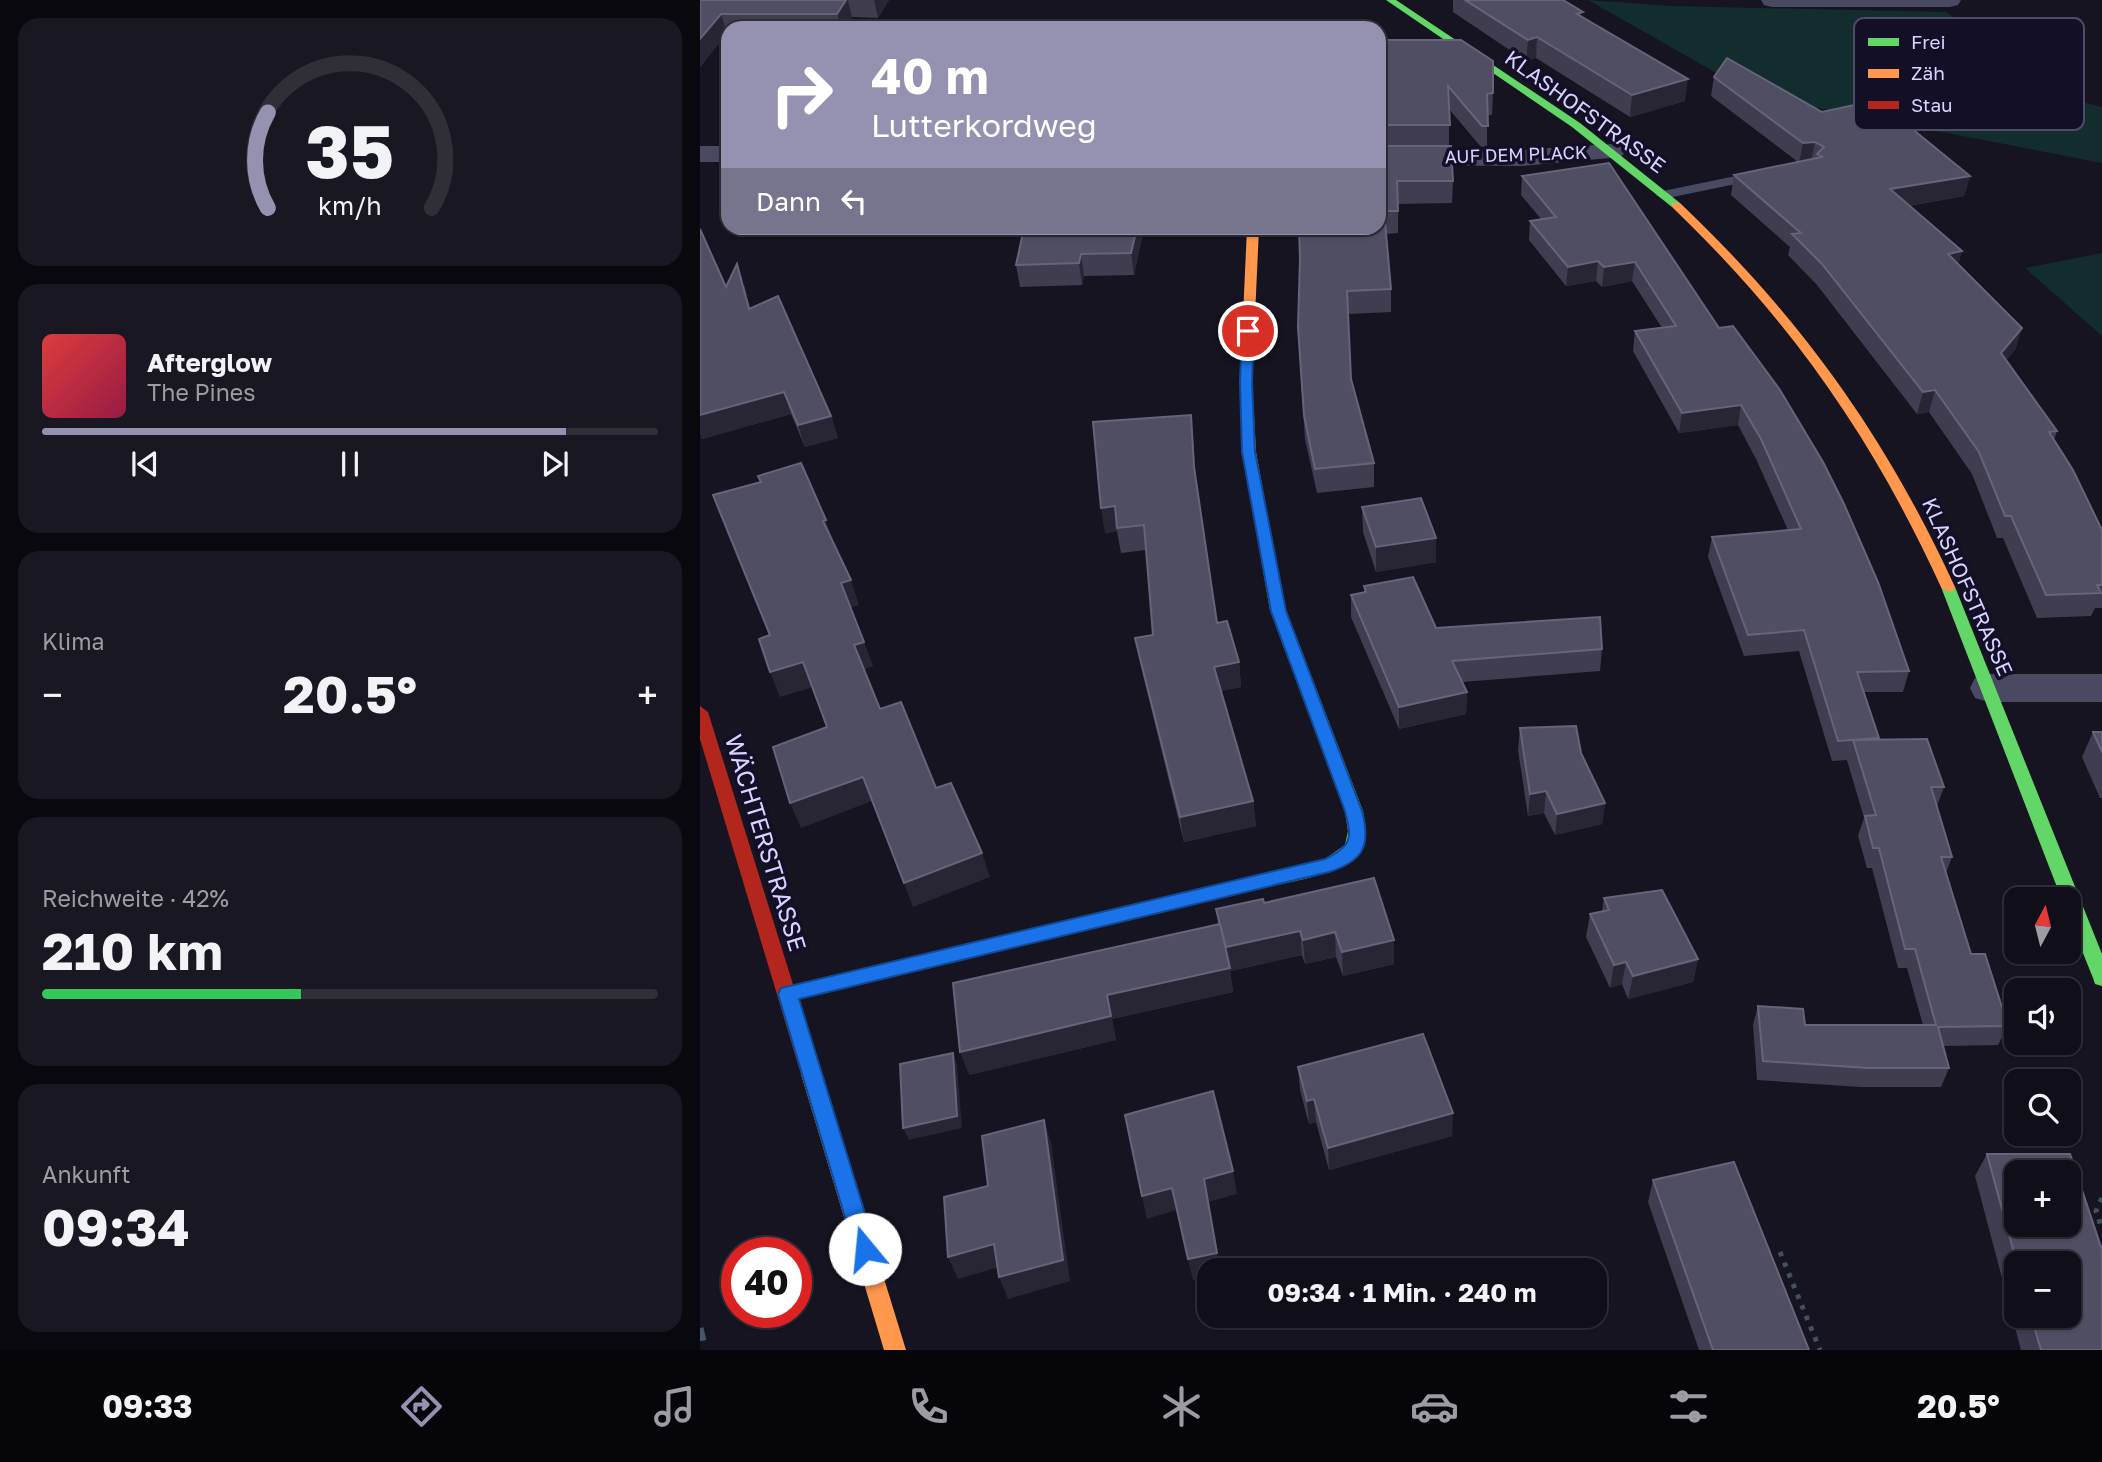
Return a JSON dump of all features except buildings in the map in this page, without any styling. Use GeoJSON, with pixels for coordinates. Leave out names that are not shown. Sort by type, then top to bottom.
{"type":"FeatureCollection","features":[{"type":"Feature","properties":{"kind":"street","name":"KLASHOFSTRASSE"},"geometry":{"type":"LineString","coordinates":[[1390,0],[1612,152],[1663,195],[1732,261],[1818,362],[1865,430],[1906,499],[1943,575],[2102,978]]}},
{"type":"Feature","properties":{"kind":"street"},"geometry":{"type":"LineString","coordinates":[[1772,0],[1950,0]]}},
{"type":"Feature","properties":{"kind":"street","name":"AUF DEM PLACK"},"geometry":{"type":"LineString","coordinates":[[1386,157],[1522,158],[1612,152]]}},
{"type":"Feature","properties":{"kind":"street"},"geometry":{"type":"LineString","coordinates":[[700,154],[721,154]]}},
{"type":"Feature","properties":{"kind":"street"},"geometry":{"type":"LineString","coordinates":[[788,994],[1329,865],[1346,857],[1356,846],[1359,831],[1354,811],[1279,611],[1249,452],[1246,382],[1253,235]]}},
{"type":"Feature","properties":{"kind":"street"},"geometry":{"type":"LineString","coordinates":[[1989,688],[2102,688]]}},
{"type":"Feature","properties":{"kind":"street","name":"WÄCHTERSTRASSE"},"geometry":{"type":"LineString","coordinates":[[700,712],[895,1350]]}},
{"type":"Feature","properties":{"kind":"lane"},"geometry":{"type":"LineString","coordinates":[[1663,195],[1771,174]]}},
{"type":"Feature","properties":{"kind":"path"},"geometry":{"type":"LineString","coordinates":[[2102,1198],[2096,1211],[2102,1229]]}},
{"type":"Feature","properties":{"kind":"path"},"geometry":{"type":"LineString","coordinates":[[1780,1252],[1820,1350]]}},
{"type":"Feature","properties":{"kind":"green space"},"geometry":{"type":"Polygon","coordinates":[[[1588,0],[1671,6],[1946,12],[1955,18],[1854,18],[1854,115],[1802,105],[1780,109],[1588,0]]]}},
{"type":"Feature","properties":{"kind":"green space"},"geometry":{"type":"Polygon","coordinates":[[[2084,102],[2102,107],[2102,163],[1931,130],[2084,130],[2084,102]]]}},
{"type":"Feature","properties":{"kind":"green space"},"geometry":{"type":"Polygon","coordinates":[[[2102,253],[2102,336],[2025,268],[2102,253]]]}},
{"type":"Feature","properties":{"kind":"railway"},"geometry":{"type":"LineString","coordinates":[[700,1328],[705,1350]]}},
{"type":"Feature","properties":{"kind":"traffic: fast"},"geometry":{"type":"LineString","coordinates":[[1390,0],[1576,125],[1676,205]]}},
{"type":"Feature","properties":{"kind":"traffic: fast"},"geometry":{"type":"LineString","coordinates":[[1256,882],[1329,865],[1352,850],[1357,838],[1354,811],[1278,610],[1262,524]]}},
{"type":"Feature","properties":{"kind":"traffic: fast"},"geometry":{"type":"LineString","coordinates":[[1948,587],[2102,978]]}},
{"type":"Feature","properties":{"kind":"traffic: slow"},"geometry":{"type":"LineString","coordinates":[[1676,205],[1759,288],[1833,381],[1896,482],[1948,587]]}},
{"type":"Feature","properties":{"kind":"traffic: slow"},"geometry":{"type":"LineString","coordinates":[[1253,235],[1246,382],[1249,452],[1262,524]]}},
{"type":"Feature","properties":{"kind":"traffic: slow"},"geometry":{"type":"LineString","coordinates":[[788,994],[1256,882]]}},
{"type":"Feature","properties":{"kind":"traffic: slow"},"geometry":{"type":"LineString","coordinates":[[811,1074],[895,1350]]}},
{"type":"Feature","properties":{"kind":"traffic: jam"},"geometry":{"type":"LineString","coordinates":[[700,712],[811,1074]]}},
{"type":"Feature","properties":{"kind":"route"},"geometry":{"type":"LineString","coordinates":[[865,1249],[788,994],[1329,865],[1346,857],[1356,846],[1359,831],[1354,811],[1279,611],[1249,452],[1246,382],[1248,331]]}}]}
